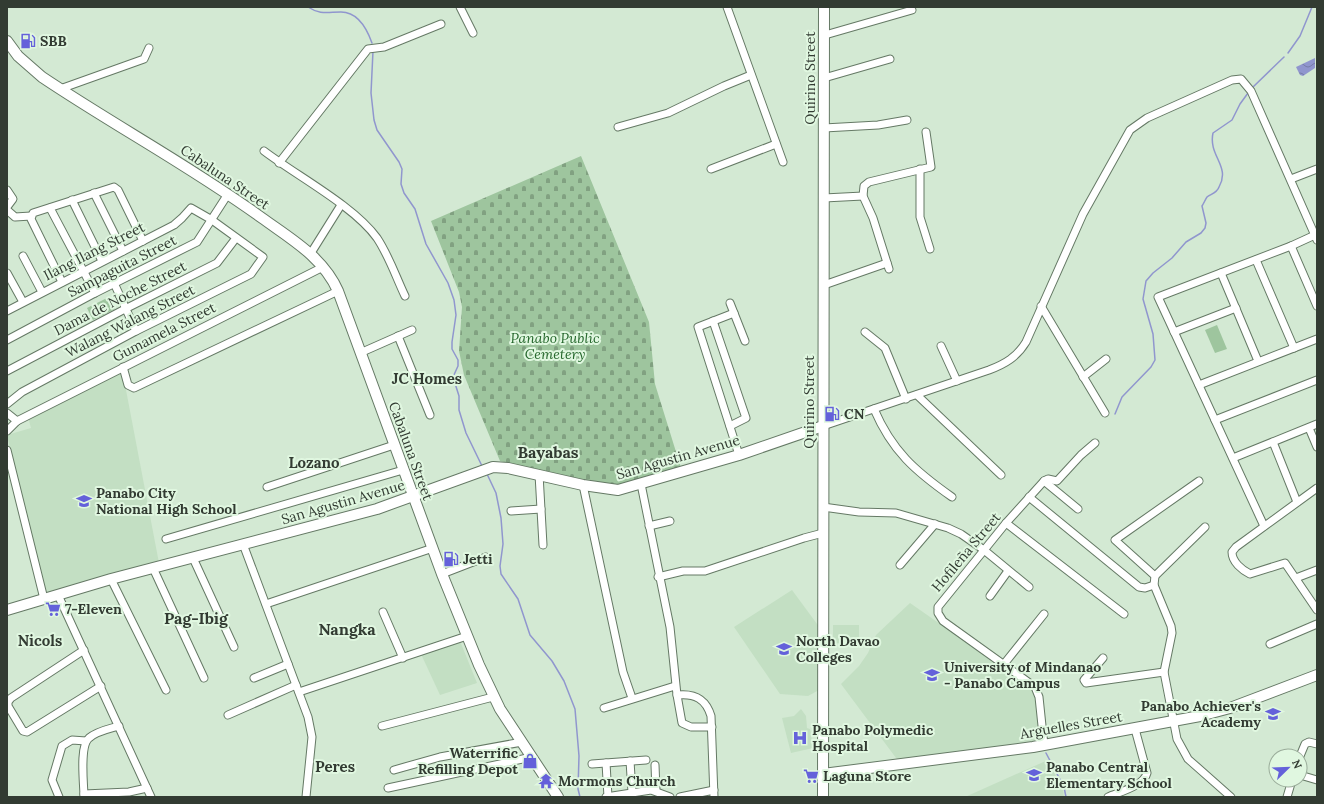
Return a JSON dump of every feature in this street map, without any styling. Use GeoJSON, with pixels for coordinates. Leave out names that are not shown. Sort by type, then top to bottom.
{"type":"FeatureCollection","features":[{"type":"Feature","properties":{"kind":"street"},"geometry":{"type":"LineString","coordinates":[[460,7],[473,33]]}},
{"type":"Feature","properties":{"kind":"street"},"geometry":{"type":"LineString","coordinates":[[727,7],[783,162]]}},
{"type":"Feature","properties":{"kind":"street","name":"Quirino Street"},"geometry":{"type":"LineString","coordinates":[[824,7],[824,797]]}},
{"type":"Feature","properties":{"kind":"street"},"geometry":{"type":"LineString","coordinates":[[825,35],[912,10]]}},
{"type":"Feature","properties":{"kind":"street"},"geometry":{"type":"LineString","coordinates":[[279,163],[368,49],[384,47],[441,24]]}},
{"type":"Feature","properties":{"kind":"street","name":"Cabaluna Street"},"geometry":{"type":"LineString","coordinates":[[7,41],[18,56],[29,66],[60,89],[228,194],[311,253],[330,275],[338,291],[442,574],[493,697],[558,797]]}},
{"type":"Feature","properties":{"kind":"street"},"geometry":{"type":"LineString","coordinates":[[60,89],[144,59],[149,48]]}},
{"type":"Feature","properties":{"kind":"street"},"geometry":{"type":"LineString","coordinates":[[824,78],[890,59]]}},
{"type":"Feature","properties":{"kind":"street"},"geometry":{"type":"LineString","coordinates":[[618,127],[668,113],[724,86],[752,75]]}},
{"type":"Feature","properties":{"kind":"street"},"geometry":{"type":"LineString","coordinates":[[823,426],[906,399],[998,366],[1017,354],[1026,342],[1083,214],[1130,130],[1147,118],[1232,80],[1240,79],[1251,91],[1316,237],[1158,297],[1264,526]]}},
{"type":"Feature","properties":{"kind":"street"},"geometry":{"type":"LineString","coordinates":[[824,128],[878,125],[908,120]]}},
{"type":"Feature","properties":{"kind":"street"},"geometry":{"type":"LineString","coordinates":[[824,285],[888,266],[863,196],[864,186],[869,182],[929,168],[931,165],[926,132]]}},
{"type":"Feature","properties":{"kind":"street"},"geometry":{"type":"LineString","coordinates":[[711,169],[776,144]]}},
{"type":"Feature","properties":{"kind":"street"},"geometry":{"type":"LineString","coordinates":[[264,151],[279,163],[341,205],[363,223],[377,238],[387,255],[405,296]]}},
{"type":"Feature","properties":{"kind":"street"},"geometry":{"type":"LineString","coordinates":[[920,169],[920,217],[930,249]]}},
{"type":"Feature","properties":{"kind":"street"},"geometry":{"type":"LineString","coordinates":[[1291,179],[1317,169]]}},
{"type":"Feature","properties":{"kind":"street"},"geometry":{"type":"LineString","coordinates":[[31,218],[33,213],[94,192],[116,187],[143,240]]}},
{"type":"Feature","properties":{"kind":"street"},"geometry":{"type":"LineString","coordinates":[[7,190],[13,199],[7,208],[15,217],[31,218]]}},
{"type":"Feature","properties":{"kind":"street"},"geometry":{"type":"LineString","coordinates":[[94,192],[123,251]]}},
{"type":"Feature","properties":{"kind":"street","name":"Sampaguita Street"},"geometry":{"type":"LineString","coordinates":[[7,340],[114,283],[197,242],[228,194]]}},
{"type":"Feature","properties":{"kind":"street"},"geometry":{"type":"LineString","coordinates":[[824,198],[863,196]]}},
{"type":"Feature","properties":{"kind":"street"},"geometry":{"type":"LineString","coordinates":[[72,200],[102,261]]}},
{"type":"Feature","properties":{"kind":"street"},"geometry":{"type":"LineString","coordinates":[[311,253],[341,205]]}},
{"type":"Feature","properties":{"kind":"street"},"geometry":{"type":"LineString","coordinates":[[50,208],[95,293]]}},
{"type":"Feature","properties":{"kind":"street","name":"Ilang Ilang Street"},"geometry":{"type":"LineString","coordinates":[[7,310],[179,222],[188,210],[192,208],[212,220]]}},
{"type":"Feature","properties":{"kind":"street"},"geometry":{"type":"LineString","coordinates":[[31,218],[62,282]]}},
{"type":"Feature","properties":{"kind":"street"},"geometry":{"type":"LineString","coordinates":[[212,220],[236,238]]}},
{"type":"Feature","properties":{"kind":"street","name":"Walang Walang Street"},"geometry":{"type":"LineString","coordinates":[[7,404],[22,392],[136,331],[251,274],[263,259],[262,254],[236,238]]}},
{"type":"Feature","properties":{"kind":"street","name":"Dama de Noche Street"},"geometry":{"type":"LineString","coordinates":[[7,371],[217,263],[236,238]]}},
{"type":"Feature","properties":{"kind":"street"},"geometry":{"type":"LineString","coordinates":[[1291,246],[1317,306]]}},
{"type":"Feature","properties":{"kind":"street"},"geometry":{"type":"LineString","coordinates":[[23,256],[42,292]]}},
{"type":"Feature","properties":{"kind":"street"},"geometry":{"type":"LineString","coordinates":[[1256,260],[1294,348]]}},
{"type":"Feature","properties":{"kind":"street","name":"Gumamela Street"},"geometry":{"type":"LineString","coordinates":[[16,421],[323,267]]}},
{"type":"Feature","properties":{"kind":"street"},"geometry":{"type":"LineString","coordinates":[[7,273],[23,302]]}},
{"type":"Feature","properties":{"kind":"street"},"geometry":{"type":"LineString","coordinates":[[1221,273],[1258,361]]}},
{"type":"Feature","properties":{"kind":"street"},"geometry":{"type":"LineString","coordinates":[[114,283],[136,331]]}},
{"type":"Feature","properties":{"kind":"street"},"geometry":{"type":"LineString","coordinates":[[123,367],[128,385],[134,388],[338,291]]}},
{"type":"Feature","properties":{"kind":"street"},"geometry":{"type":"LineString","coordinates":[[730,303],[745,341]]}},
{"type":"Feature","properties":{"kind":"street"},"geometry":{"type":"LineString","coordinates":[[1041,306],[1105,413]]}},
{"type":"Feature","properties":{"kind":"street"},"geometry":{"type":"LineString","coordinates":[[1174,332],[1236,308]]}},
{"type":"Feature","properties":{"kind":"street"},"geometry":{"type":"LineString","coordinates":[[734,313],[698,327],[739,455]]}},
{"type":"Feature","properties":{"kind":"street"},"geometry":{"type":"LineString","coordinates":[[713,321],[746,418],[730,426]]}},
{"type":"Feature","properties":{"kind":"street"},"geometry":{"type":"LineString","coordinates":[[360,353],[412,330]]}},
{"type":"Feature","properties":{"kind":"street"},"geometry":{"type":"LineString","coordinates":[[865,332],[885,348],[906,399]]}},
{"type":"Feature","properties":{"kind":"street"},"geometry":{"type":"LineString","coordinates":[[398,336],[430,415]]}},
{"type":"Feature","properties":{"kind":"street"},"geometry":{"type":"LineString","coordinates":[[1199,385],[1317,339]]}},
{"type":"Feature","properties":{"kind":"street"},"geometry":{"type":"LineString","coordinates":[[941,346],[957,381]]}},
{"type":"Feature","properties":{"kind":"street"},"geometry":{"type":"LineString","coordinates":[[1083,376],[1106,358]]}},
{"type":"Feature","properties":{"kind":"street"},"geometry":{"type":"LineString","coordinates":[[1215,420],[1317,380]]}},
{"type":"Feature","properties":{"kind":"street"},"geometry":{"type":"LineString","coordinates":[[917,395],[1001,475]]}},
{"type":"Feature","properties":{"kind":"street"},"geometry":{"type":"LineString","coordinates":[[874,409],[884,432],[896,449],[922,476],[952,497]]}},
{"type":"Feature","properties":{"kind":"street"},"geometry":{"type":"LineString","coordinates":[[7,413],[16,421],[7,431]]}},
{"type":"Feature","properties":{"kind":"street"},"geometry":{"type":"LineString","coordinates":[[1232,458],[1317,424]]}},
{"type":"Feature","properties":{"kind":"street","name":"San Agustin Avenue"},"geometry":{"type":"LineString","coordinates":[[7,610],[111,579],[344,518],[413,497],[493,467],[503,467],[582,485],[613,490],[641,484],[739,455],[823,426]]}},
{"type":"Feature","properties":{"kind":"street"},"geometry":{"type":"LineString","coordinates":[[1309,428],[1317,447]]}},
{"type":"Feature","properties":{"kind":"street"},"geometry":{"type":"LineString","coordinates":[[1272,442],[1297,502]]}},
{"type":"Feature","properties":{"kind":"street"},"geometry":{"type":"LineString","coordinates":[[1044,481],[1048,479],[1057,481],[1081,455],[1095,443]]}},
{"type":"Feature","properties":{"kind":"street"},"geometry":{"type":"LineString","coordinates":[[267,487],[394,445]]}},
{"type":"Feature","properties":{"kind":"street"},"geometry":{"type":"LineString","coordinates":[[7,450],[44,599]]}},
{"type":"Feature","properties":{"kind":"street"},"geometry":{"type":"LineString","coordinates":[[166,539],[403,470]]}},
{"type":"Feature","properties":{"kind":"street"},"geometry":{"type":"LineString","coordinates":[[539,474],[542,546]]}},
{"type":"Feature","properties":{"kind":"street"},"geometry":{"type":"LineString","coordinates":[[1044,481],[1078,510]]}},
{"type":"Feature","properties":{"kind":"street","name":"Hofileña Street"},"geometry":{"type":"LineString","coordinates":[[1044,481],[1006,523],[940,603],[938,613],[943,621],[1032,684],[1038,692],[1044,745]]}},
{"type":"Feature","properties":{"kind":"street"},"geometry":{"type":"LineString","coordinates":[[1154,576],[1115,540],[1199,481]]}},
{"type":"Feature","properties":{"kind":"street"},"geometry":{"type":"LineString","coordinates":[[641,484],[658,577],[670,627],[675,686],[680,720],[682,723],[691,727],[712,727]]}},
{"type":"Feature","properties":{"kind":"street"},"geometry":{"type":"LineString","coordinates":[[582,485],[623,672],[632,698]]}},
{"type":"Feature","properties":{"kind":"street"},"geometry":{"type":"LineString","coordinates":[[1317,488],[1233,549],[1232,552],[1234,559],[1240,568],[1250,574],[1285,564],[1317,610]]}},
{"type":"Feature","properties":{"kind":"street"},"geometry":{"type":"LineString","coordinates":[[1029,498],[1139,587],[1145,588],[1154,584]]}},
{"type":"Feature","properties":{"kind":"street"},"geometry":{"type":"LineString","coordinates":[[823,507],[874,513],[896,513],[936,524],[961,534],[984,550],[1029,587]]}},
{"type":"Feature","properties":{"kind":"street"},"geometry":{"type":"LineString","coordinates":[[511,511],[541,509]]}},
{"type":"Feature","properties":{"kind":"street"},"geometry":{"type":"LineString","coordinates":[[649,526],[670,521]]}},
{"type":"Feature","properties":{"kind":"street"},"geometry":{"type":"LineString","coordinates":[[1006,523],[1124,614]]}},
{"type":"Feature","properties":{"kind":"street"},"geometry":{"type":"LineString","coordinates":[[900,565],[936,524]]}},
{"type":"Feature","properties":{"kind":"street"},"geometry":{"type":"LineString","coordinates":[[1205,527],[1154,576],[1154,584],[1171,626],[1172,634],[1164,672],[1177,739],[1183,753],[1231,797]]}},
{"type":"Feature","properties":{"kind":"street"},"geometry":{"type":"LineString","coordinates":[[658,577],[683,571],[706,571],[823,533]]}},
{"type":"Feature","properties":{"kind":"street"},"geometry":{"type":"LineString","coordinates":[[244,544],[308,717],[312,737],[306,797]]}},
{"type":"Feature","properties":{"kind":"street"},"geometry":{"type":"LineString","coordinates":[[266,604],[432,548]]}},
{"type":"Feature","properties":{"kind":"street"},"geometry":{"type":"LineString","coordinates":[[442,574],[486,557]]}},
{"type":"Feature","properties":{"kind":"street"},"geometry":{"type":"LineString","coordinates":[[193,558],[234,647]]}},
{"type":"Feature","properties":{"kind":"street"},"geometry":{"type":"LineString","coordinates":[[153,568],[204,678]]}},
{"type":"Feature","properties":{"kind":"street"},"geometry":{"type":"LineString","coordinates":[[1296,578],[1317,570]]}},
{"type":"Feature","properties":{"kind":"street"},"geometry":{"type":"LineString","coordinates":[[990,596],[1008,571]]}},
{"type":"Feature","properties":{"kind":"street"},"geometry":{"type":"LineString","coordinates":[[111,579],[166,690]]}},
{"type":"Feature","properties":{"kind":"street"},"geometry":{"type":"LineString","coordinates":[[58,595],[151,797]]}},
{"type":"Feature","properties":{"kind":"street"},"geometry":{"type":"LineString","coordinates":[[383,612],[403,658]]}},
{"type":"Feature","properties":{"kind":"street"},"geometry":{"type":"LineString","coordinates":[[1004,664],[1044,614]]}},
{"type":"Feature","properties":{"kind":"street"},"geometry":{"type":"LineString","coordinates":[[1270,644],[1317,624]]}},
{"type":"Feature","properties":{"kind":"street"},"geometry":{"type":"LineString","coordinates":[[228,715],[297,688],[403,658],[467,636]]}},
{"type":"Feature","properties":{"kind":"street"},"geometry":{"type":"LineString","coordinates":[[84,650],[10,698],[8,706],[23,731],[27,732],[101,686]]}},
{"type":"Feature","properties":{"kind":"street"},"geometry":{"type":"LineString","coordinates":[[1103,658],[1084,680],[1086,683],[1164,672]]}},
{"type":"Feature","properties":{"kind":"street"},"geometry":{"type":"LineString","coordinates":[[254,678],[288,664]]}},
{"type":"Feature","properties":{"kind":"street","name":"Arguelles Street"},"geometry":{"type":"LineString","coordinates":[[823,774],[1044,745],[1135,729],[1230,708],[1317,675]]}},
{"type":"Feature","properties":{"kind":"street"},"geometry":{"type":"LineString","coordinates":[[604,708],[632,698],[675,686]]}},
{"type":"Feature","properties":{"kind":"street"},"geometry":{"type":"LineString","coordinates":[[677,695],[689,695],[702,699],[710,712],[712,727],[714,793],[680,797]]}},
{"type":"Feature","properties":{"kind":"street"},"geometry":{"type":"LineString","coordinates":[[382,726],[493,697]]}},
{"type":"Feature","properties":{"kind":"street"},"geometry":{"type":"LineString","coordinates":[[119,726],[92,736],[86,741],[83,753],[84,796],[129,792],[147,788]]}},
{"type":"Feature","properties":{"kind":"street"},"geometry":{"type":"LineString","coordinates":[[1108,797],[1140,783],[1146,777],[1147,773],[1135,729]]}},
{"type":"Feature","properties":{"kind":"street"},"geometry":{"type":"LineString","coordinates":[[59,797],[52,780],[62,746],[72,740],[86,741]]}},
{"type":"Feature","properties":{"kind":"street"},"geometry":{"type":"LineString","coordinates":[[394,770],[440,757],[522,742]]}},
{"type":"Feature","properties":{"kind":"street"},"geometry":{"type":"LineString","coordinates":[[1303,748],[1307,743],[1317,744]]}},
{"type":"Feature","properties":{"kind":"street"},"geometry":{"type":"LineString","coordinates":[[388,788],[532,757]]}},
{"type":"Feature","properties":{"kind":"street"},"geometry":{"type":"LineString","coordinates":[[592,764],[646,760]]}},
{"type":"Feature","properties":{"kind":"street"},"geometry":{"type":"LineString","coordinates":[[630,761],[636,794]]}},
{"type":"Feature","properties":{"kind":"street"},"geometry":{"type":"LineString","coordinates":[[606,763],[608,797],[656,791],[670,797]]}},
{"type":"Feature","properties":{"kind":"street"},"geometry":{"type":"LineString","coordinates":[[655,765],[656,791]]}},
{"type":"Feature","properties":{"kind":"shaded area","name":"Panabo City National High School"},"geometry":{"type":"Polygon","coordinates":[[[122,369],[159,563],[44,596],[7,435],[31,428],[28,417],[122,369]]]}},
{"type":"Feature","properties":{"kind":"shaded area","name":"North Davao Colleges"},"geometry":{"type":"Polygon","coordinates":[[[792,590],[820,628],[819,690],[808,696],[780,694],[734,627],[792,590]]]}},
{"type":"Feature","properties":{"kind":"shaded area","name":"University of Mindanao - Panabo Campus"},"geometry":{"type":"Polygon","coordinates":[[[910,603],[1033,689],[1036,693],[1040,739],[1039,743],[899,762],[841,684],[859,666],[868,653],[876,635],[910,603]]]}},
{"type":"Feature","properties":{"kind":"shaded area"},"geometry":{"type":"Polygon","coordinates":[[[833,625],[859,625],[859,644],[833,643],[833,625]]]}},
{"type":"Feature","properties":{"kind":"shaded area"},"geometry":{"type":"Polygon","coordinates":[[[460,641],[477,683],[440,695],[421,654],[460,641]]]}},
{"type":"Feature","properties":{"kind":"shaded area","name":"Panabo Polymedic Hospital"},"geometry":{"type":"Polygon","coordinates":[[[801,709],[806,716],[807,728],[810,729],[813,748],[791,753],[782,718],[794,716],[801,709]]]}},
{"type":"Feature","properties":{"kind":"shaded area","name":"Panabo Central Elementary School"},"geometry":{"type":"Polygon","coordinates":[[[1048,760],[1063,790],[1064,797],[965,797],[1048,760]]]}},
{"type":"Feature","properties":{"kind":"green space","name":"Panabo Public Cemetery"},"geometry":{"type":"Polygon","coordinates":[[[581,156],[649,322],[655,384],[681,468],[613,486],[580,480],[500,461],[464,375],[459,351],[462,307],[459,292],[431,221],[581,156]]]}},
{"type":"Feature","properties":{"kind":"green space"},"geometry":{"type":"Polygon","coordinates":[[[109,297],[115,309],[93,320],[87,308],[109,297]]]}},
{"type":"Feature","properties":{"kind":"green space"},"geometry":{"type":"Polygon","coordinates":[[[1217,325],[1227,349],[1215,353],[1205,330],[1217,325]]]}},
{"type":"Feature","properties":{"kind":"water"},"geometry":{"type":"Polygon","coordinates":[[[1315,58],[1315,68],[1303,76],[1300,75],[1296,67],[1315,58]]]}},
{"type":"Feature","properties":{"kind":"waterway"},"geometry":{"type":"LineString","coordinates":[[308,7],[312,10],[320,12],[341,12],[352,15],[361,22],[372,43]]}},
{"type":"Feature","properties":{"kind":"waterway"},"geometry":{"type":"LineString","coordinates":[[1288,53],[1300,36],[1312,7]]}},
{"type":"Feature","properties":{"kind":"waterway"},"geometry":{"type":"LineString","coordinates":[[373,51],[371,93],[374,120],[377,130],[399,162],[402,169],[401,184],[404,193],[415,209],[426,244],[448,283],[454,300],[456,315],[452,349],[458,360],[458,366],[453,377],[459,396],[459,410],[466,433],[482,466]]}},
{"type":"Feature","properties":{"kind":"waterway"},"geometry":{"type":"LineString","coordinates":[[1253,87],[1284,57]]}},
{"type":"Feature","properties":{"kind":"waterway"},"geometry":{"type":"LineString","coordinates":[[1115,414],[1122,397],[1151,367],[1155,360],[1153,334],[1143,299],[1146,281],[1153,273],[1172,258],[1186,242],[1201,233],[1205,228],[1206,223],[1202,206],[1207,197],[1217,191],[1222,180],[1221,167],[1212,141],[1213,133],[1232,120],[1240,104],[1248,93]]}},
{"type":"Feature","properties":{"kind":"waterway"},"geometry":{"type":"LineString","coordinates":[[487,474],[496,493],[501,518],[503,544],[500,566],[501,574],[518,599],[530,635],[552,661],[564,681],[575,709],[579,756],[578,789],[580,797]]}},
{"type":"Feature","properties":{"kind":"waterway"},"geometry":{"type":"LineString","coordinates":[[1046,753],[1064,787],[1066,797]]}},
{"type":"Feature","properties":{"kind":"place","name":"SBB"},"geometry":{"type":"Point","coordinates":[28,41]}},
{"type":"Feature","properties":{"kind":"place","name":"CN"},"geometry":{"type":"Point","coordinates":[832,414]}},
{"type":"Feature","properties":{"kind":"place","name":"Panabo City National High School"},"geometry":{"type":"Point","coordinates":[84,501]}},
{"type":"Feature","properties":{"kind":"place","name":"Jetti"},"geometry":{"type":"Point","coordinates":[451,559]}},
{"type":"Feature","properties":{"kind":"place","name":"7-Eleven"},"geometry":{"type":"Point","coordinates":[53,609]}},
{"type":"Feature","properties":{"kind":"place","name":"North Davao Colleges"},"geometry":{"type":"Point","coordinates":[784,649]}},
{"type":"Feature","properties":{"kind":"place","name":"University of Mindanao - Panabo Campus"},"geometry":{"type":"Point","coordinates":[932,675]}},
{"type":"Feature","properties":{"kind":"place","name":"Panabo Achiever's Academy"},"geometry":{"type":"Point","coordinates":[1273,714]}},
{"type":"Feature","properties":{"kind":"place","name":"Panabo Polymedic Hospital"},"geometry":{"type":"Point","coordinates":[800,738]}},
{"type":"Feature","properties":{"kind":"place","name":"Waterrific Refilling Depot"},"geometry":{"type":"Point","coordinates":[530,761]}},
{"type":"Feature","properties":{"kind":"place","name":"Panabo Central Elementary School"},"geometry":{"type":"Point","coordinates":[1034,775]}},
{"type":"Feature","properties":{"kind":"place","name":"Laguna Store"},"geometry":{"type":"Point","coordinates":[811,776]}},
{"type":"Feature","properties":{"kind":"place","name":"Mormons Church"},"geometry":{"type":"Point","coordinates":[546,781]}},
{"type":"Feature","properties":{"kind":"district","name":"JC Homes"},"geometry":{"type":"Point","coordinates":[427,378]}},
{"type":"Feature","properties":{"kind":"district","name":"Bayabas"},"geometry":{"type":"Point","coordinates":[548,452]}},
{"type":"Feature","properties":{"kind":"district","name":"Lozano"},"geometry":{"type":"Point","coordinates":[314,462]}},
{"type":"Feature","properties":{"kind":"district","name":"Pag-Ibig"},"geometry":{"type":"Point","coordinates":[196,618]}},
{"type":"Feature","properties":{"kind":"district","name":"Nangka"},"geometry":{"type":"Point","coordinates":[347,629]}},
{"type":"Feature","properties":{"kind":"district","name":"Nicols"},"geometry":{"type":"Point","coordinates":[40,640]}},
{"type":"Feature","properties":{"kind":"district","name":"Peres"},"geometry":{"type":"Point","coordinates":[335,766]}}]}
